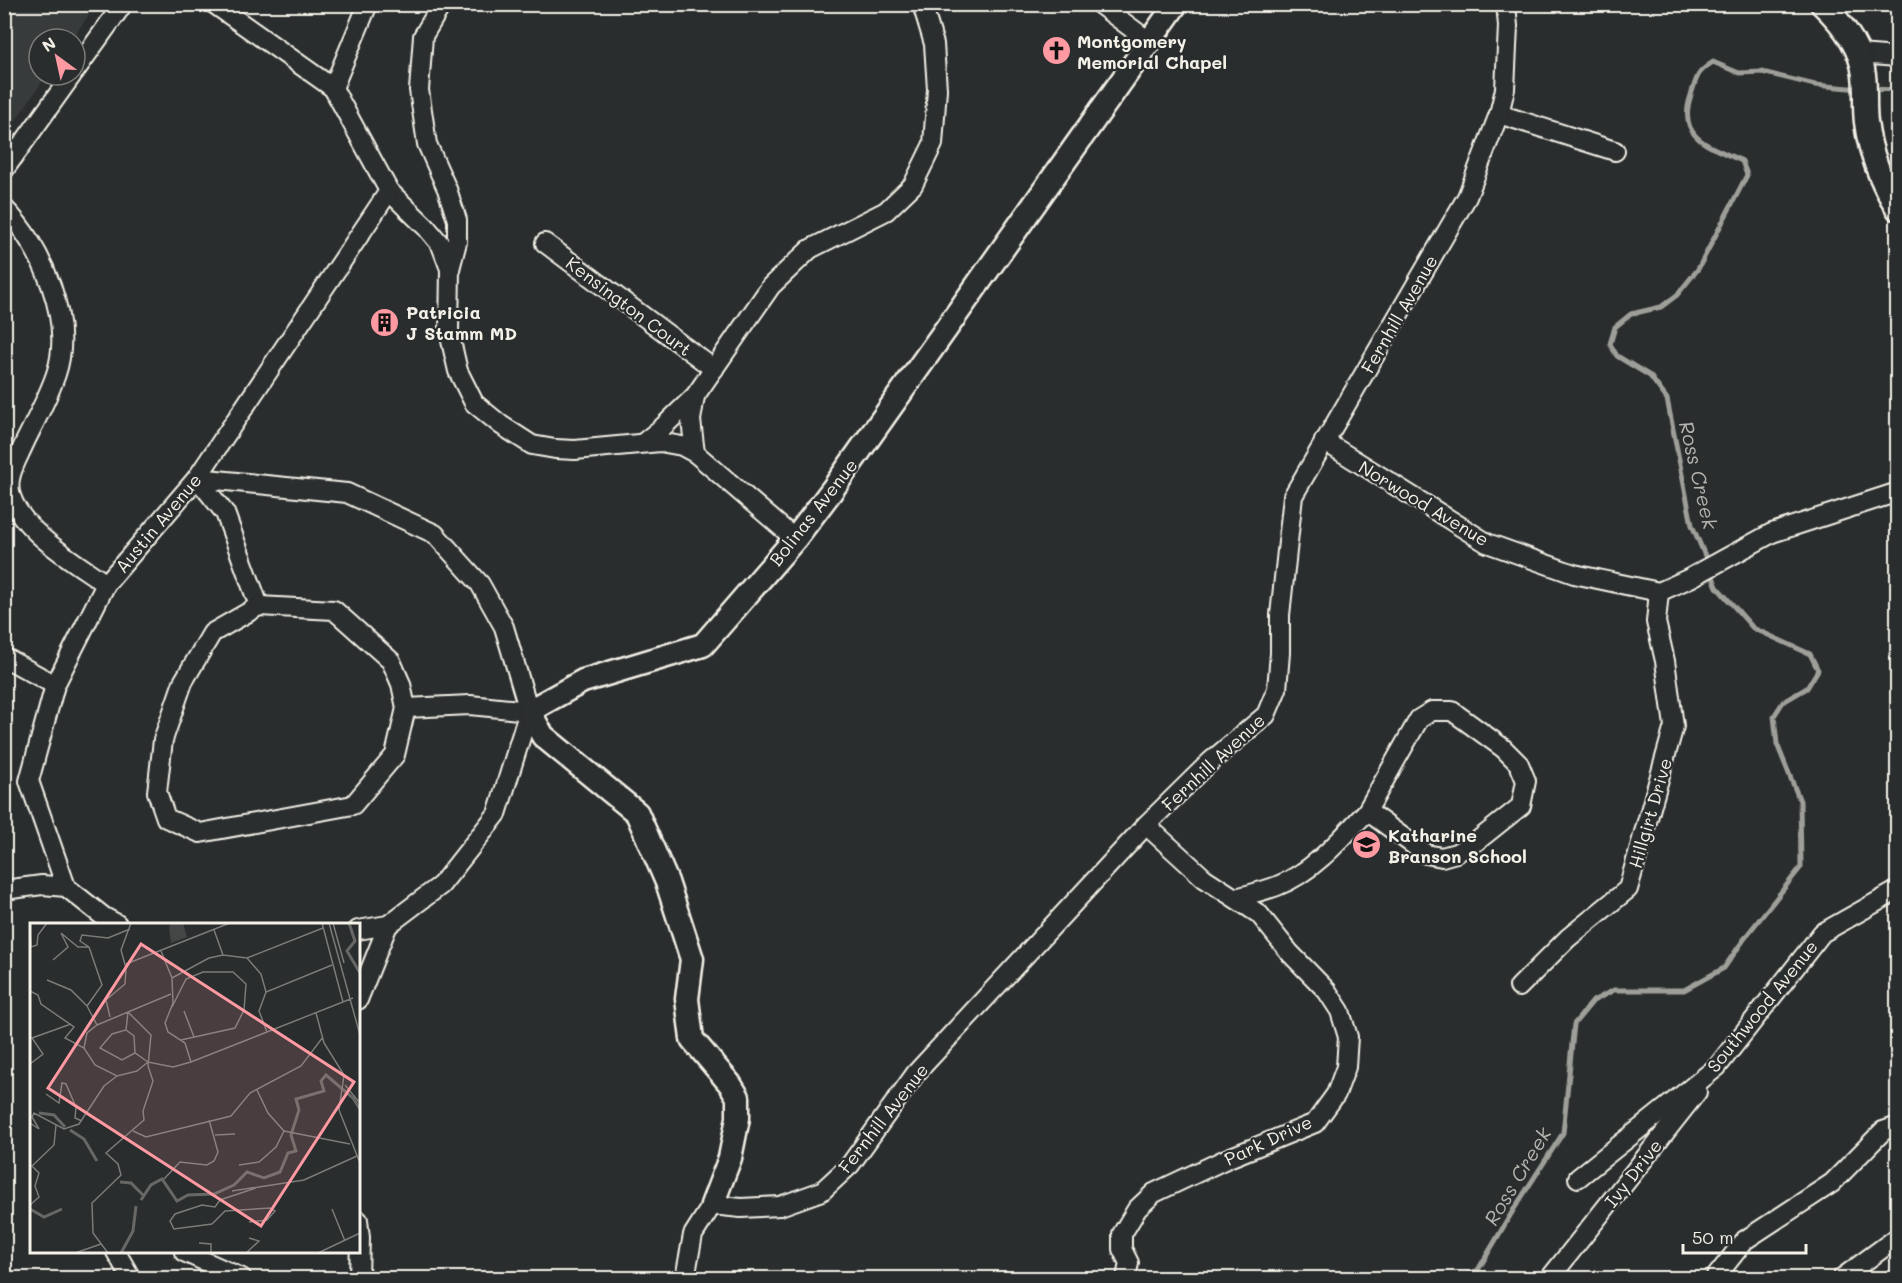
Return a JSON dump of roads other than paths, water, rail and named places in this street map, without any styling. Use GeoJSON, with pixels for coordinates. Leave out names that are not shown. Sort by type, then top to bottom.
{"type":"FeatureCollection","features":[{"type":"Feature","properties":{"kind":"street"},"geometry":{"type":"LineString","coordinates":[[87,54],[123,4]]}},
{"type":"Feature","properties":{"kind":"street"},"geometry":{"type":"LineString","coordinates":[[214,4],[333,88],[389,191],[426,226],[441,245],[450,269]]}},
{"type":"Feature","properties":{"kind":"street"},"geometry":{"type":"LineString","coordinates":[[333,88],[368,4]]}},
{"type":"Feature","properties":{"kind":"street"},"geometry":{"type":"LineString","coordinates":[[442,4],[423,36],[419,90],[427,144],[447,189],[457,220],[458,233],[450,269],[449,332],[458,371],[474,403],[501,425],[532,445],[575,450],[643,443],[672,444],[695,453],[795,539]]}},
{"type":"Feature","properties":{"kind":"street"},"geometry":{"type":"LineString","coordinates":[[643,443],[695,396],[771,286],[810,249],[886,211],[913,185],[933,144],[937,89],[934,44],[922,4]]}},
{"type":"Feature","properties":{"kind":"street"},"geometry":{"type":"LineString","coordinates":[[1099,4],[1150,42]]}},
{"type":"Feature","properties":{"kind":"street","name":"Bolinas Avenue"},"geometry":{"type":"LineString","coordinates":[[529,711],[583,681],[703,645],[795,539],[832,490],[1176,4]]}},
{"type":"Feature","properties":{"kind":"street","name":"Fernhill Avenue"},"geometry":{"type":"LineString","coordinates":[[712,1205],[741,1208],[780,1206],[822,1191],[850,1165],[916,1073],[1146,825],[1210,762],[1266,715],[1277,689],[1280,615],[1293,495],[1467,197],[1505,89],[1508,26],[1506,4]]}},
{"type":"Feature","properties":{"kind":"street"},"geometry":{"type":"LineString","coordinates":[[1822,4],[1849,35],[1861,64],[1866,122],[1871,148],[1880,178],[1898,209]]}},
{"type":"Feature","properties":{"kind":"street"},"geometry":{"type":"LineString","coordinates":[[1861,64],[1898,57]]}},
{"type":"Feature","properties":{"kind":"street"},"geometry":{"type":"LineString","coordinates":[[4,170],[63,87]]}},
{"type":"Feature","properties":{"kind":"street"},"geometry":{"type":"LineString","coordinates":[[1498,114],[1615,151]]}},
{"type":"Feature","properties":{"kind":"street","name":"Austin Avenue"},"geometry":{"type":"LineString","coordinates":[[66,887],[29,781],[55,685],[106,584],[197,478],[389,191]]}},
{"type":"Feature","properties":{"kind":"street"},"geometry":{"type":"LineString","coordinates":[[426,226],[447,209],[451,202]]}},
{"type":"Feature","properties":{"kind":"street"},"geometry":{"type":"LineString","coordinates":[[4,208],[30,239],[46,270],[60,316],[60,351],[57,373],[11,474],[10,494],[18,511],[40,537],[106,584]]}},
{"type":"Feature","properties":{"kind":"street","name":"Kensington Court"},"geometry":{"type":"LineString","coordinates":[[545,243],[714,369]]}},
{"type":"Feature","properties":{"kind":"street"},"geometry":{"type":"LineString","coordinates":[[695,396],[691,420],[695,453]]}},
{"type":"Feature","properties":{"kind":"street","name":"Norwood Avenue"},"geometry":{"type":"LineString","coordinates":[[1324,441],[1487,543],[1574,574],[1659,592]]}},
{"type":"Feature","properties":{"kind":"street"},"geometry":{"type":"LineString","coordinates":[[197,478],[225,513],[259,606]]}},
{"type":"Feature","properties":{"kind":"street"},"geometry":{"type":"LineString","coordinates":[[197,478],[347,493],[435,534],[480,584],[504,627],[529,711],[543,736],[638,813],[667,882],[692,959],[687,999],[692,1039],[730,1084],[738,1097],[738,1118],[730,1158],[712,1205],[693,1235],[685,1278]]}},
{"type":"Feature","properties":{"kind":"street"},"geometry":{"type":"LineString","coordinates":[[1659,592],[1690,578],[1772,532],[1898,492]]}},
{"type":"Feature","properties":{"kind":"street","name":"Hillgirt Drive"},"geometry":{"type":"LineString","coordinates":[[1519,987],[1568,938],[1628,889],[1674,726],[1665,661],[1656,622],[1659,592]]}},
{"type":"Feature","properties":{"kind":"street"},"geometry":{"type":"LineString","coordinates":[[259,606],[334,610],[391,661],[401,684],[406,708],[395,755],[353,805],[200,833],[166,818],[157,792],[163,740],[183,682],[212,633],[259,606]]}},
{"type":"Feature","properties":{"kind":"street"},"geometry":{"type":"LineString","coordinates":[[4,657],[55,685]]}},
{"type":"Feature","properties":{"kind":"street"},"geometry":{"type":"LineString","coordinates":[[406,708],[470,705],[529,711]]}},
{"type":"Feature","properties":{"kind":"street"},"geometry":{"type":"LineString","coordinates":[[360,930],[388,926],[441,885],[497,814],[529,711]]}},
{"type":"Feature","properties":{"kind":"street"},"geometry":{"type":"LineString","coordinates":[[1236,898],[1279,886],[1302,872],[1333,847],[1367,811],[1419,719],[1432,711],[1452,711],[1503,748],[1519,764],[1526,781],[1521,806],[1477,841],[1456,853],[1442,857],[1426,854],[1367,811]]}},
{"type":"Feature","properties":{"kind":"street","name":"Park Drive"},"geometry":{"type":"LineString","coordinates":[[1128,1271],[1122,1249],[1122,1234],[1137,1209],[1154,1193],[1226,1159],[1315,1123],[1336,1094],[1346,1067],[1348,1037],[1340,1011],[1327,991],[1290,953],[1259,914],[1204,878],[1146,825]]}},
{"type":"Feature","properties":{"kind":"street"},"geometry":{"type":"LineString","coordinates":[[4,890],[42,885],[66,887],[115,923]]}},
{"type":"Feature","properties":{"kind":"street","name":"Southwood Avenue"},"geometry":{"type":"LineString","coordinates":[[1578,1178],[1716,1068],[1822,933],[1898,890]]}},
{"type":"Feature","properties":{"kind":"street"},"geometry":{"type":"LineString","coordinates":[[360,995],[388,926]]}},
{"type":"Feature","properties":{"kind":"street","name":"Ivy Drive"},"geometry":{"type":"LineString","coordinates":[[1550,1278],[1716,1068]]}},
{"type":"Feature","properties":{"kind":"street"},"geometry":{"type":"LineString","coordinates":[[1715,1278],[1745,1240],[1832,1183],[1883,1131],[1898,1126]]}},
{"type":"Feature","properties":{"kind":"street"},"geometry":{"type":"LineString","coordinates":[[1842,1278],[1898,1237]]}},
{"type":"Feature","properties":{"kind":"street"},"geometry":{"type":"LineString","coordinates":[[117,1253],[132,1278]]}},
{"type":"Feature","properties":{"kind":"street"},"geometry":{"type":"LineString","coordinates":[[188,1253],[243,1278]]}},
{"type":"Feature","properties":{"kind":"street"},"geometry":{"type":"LineString","coordinates":[[359,1278],[360,1253]]}},
{"type":"Feature","properties":{"kind":"waterway","name":"Ross Creek"},"geometry":{"type":"LineString","coordinates":[[1708,563],[1692,525],[1667,399],[1650,376],[1617,356],[1610,344],[1615,327],[1631,314],[1661,307],[1677,295],[1698,269],[1747,175],[1742,161],[1718,151],[1699,139],[1688,122],[1691,95],[1703,69],[1713,62],[1739,73],[1762,72],[1815,85],[1861,89]]}},
{"type":"Feature","properties":{"kind":"waterway","name":"Ross Creek"},"geometry":{"type":"LineString","coordinates":[[1870,89],[1898,90]]}},
{"type":"Feature","properties":{"kind":"waterway","name":"Ross Creek"},"geometry":{"type":"LineString","coordinates":[[1458,1278],[1478,1270],[1563,1133],[1574,1024],[1593,1001],[1614,990],[1684,990],[1724,968],[1801,867],[1800,801],[1777,744],[1774,716],[1783,702],[1807,688],[1818,670],[1810,654],[1753,628],[1717,587],[1711,572]]}},
{"type":"Feature","properties":{"kind":"place","name":"Montgomery Memorial Chapel"},"geometry":{"type":"Point","coordinates":[1056,51]}},
{"type":"Feature","properties":{"kind":"place","name":"Patricia J Stamm MD"},"geometry":{"type":"Point","coordinates":[385,322]}},
{"type":"Feature","properties":{"kind":"place","name":"Katharine Branson School"},"geometry":{"type":"Point","coordinates":[1367,845]}}]}
